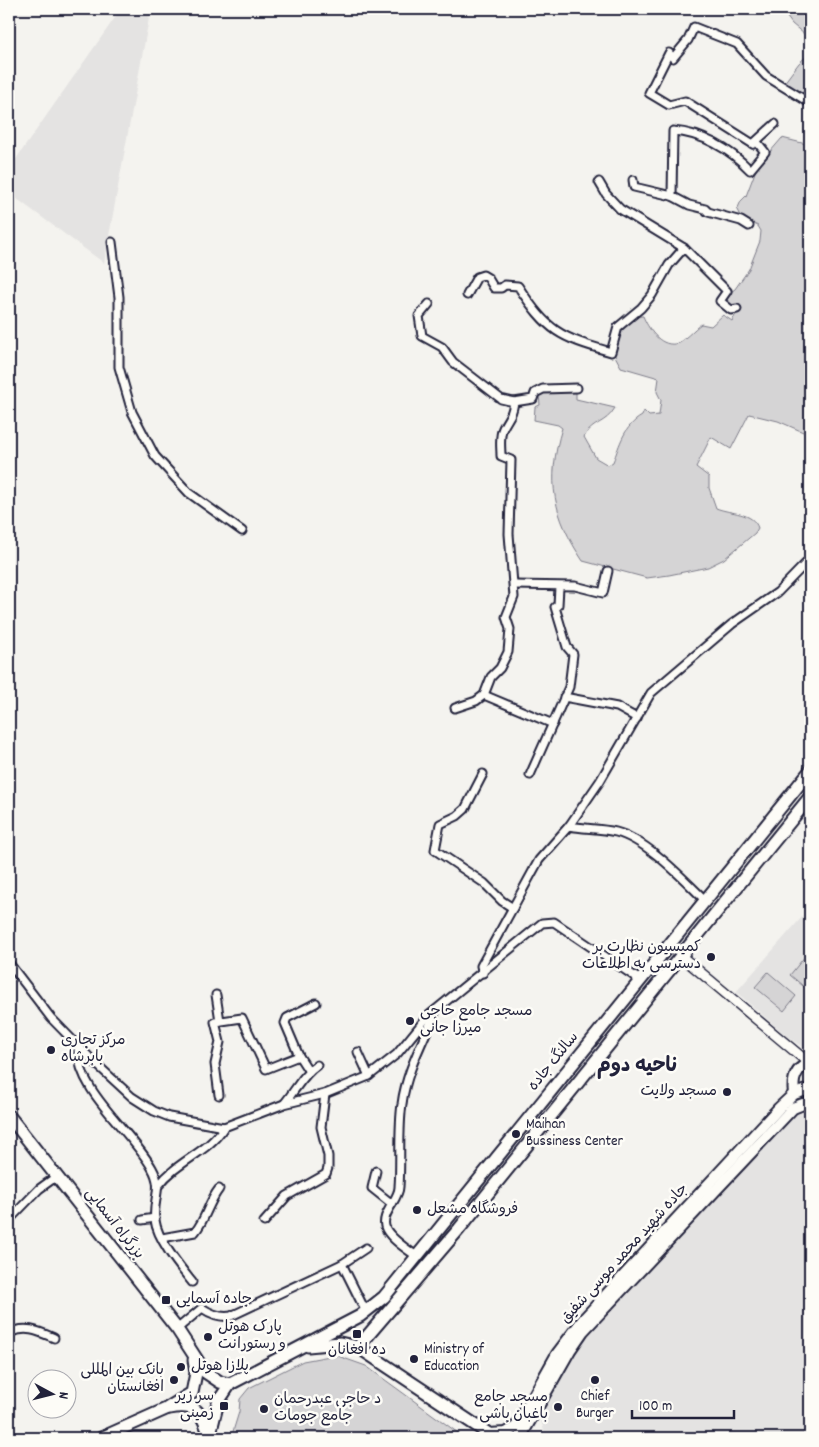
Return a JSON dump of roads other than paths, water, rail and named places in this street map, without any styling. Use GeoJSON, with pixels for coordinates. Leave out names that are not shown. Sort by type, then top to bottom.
{"type":"FeatureCollection","features":[{"type":"Feature","properties":{"kind":"highway","name":"سالنگ جاده"},"geometry":{"type":"LineString","coordinates":[[230,1384],[366,1312],[384,1297],[810,771]]}},
{"type":"Feature","properties":{"kind":"highway","name":"سالنگ جاده"},"geometry":{"type":"LineString","coordinates":[[358,1346],[453,1236],[810,797]]}},
{"type":"Feature","properties":{"kind":"highway"},"geometry":{"type":"LineString","coordinates":[[784,803],[797,814]]}},
{"type":"Feature","properties":{"kind":"highway","name":"بزرگراه آسمایی"},"geometry":{"type":"LineString","coordinates":[[9,1116],[177,1329],[192,1353]]}},
{"type":"Feature","properties":{"kind":"highway"},"geometry":{"type":"LineString","coordinates":[[302,1347],[340,1344],[358,1346],[489,1436]]}},
{"type":"Feature","properties":{"kind":"highway"},"geometry":{"type":"LineString","coordinates":[[192,1353],[205,1372],[220,1382],[230,1384],[219,1400],[210,1437]]}},
{"type":"Feature","properties":{"kind":"highway"},"geometry":{"type":"LineString","coordinates":[[101,1438],[166,1409],[192,1393],[196,1373],[192,1353]]}},
{"type":"Feature","properties":{"kind":"highway"},"geometry":{"type":"LineString","coordinates":[[166,1409],[184,1406],[191,1407],[203,1419],[210,1437]]}},
{"type":"Feature","properties":{"kind":"main road"},"geometry":{"type":"LineString","coordinates":[[809,1063],[802,1066],[795,1076],[794,1094],[810,1089]]}},
{"type":"Feature","properties":{"kind":"main road","name":"جاده شهید محمد موسی شفیق"},"geometry":{"type":"LineString","coordinates":[[489,1436],[505,1434],[516,1427],[557,1354],[582,1321],[794,1094]]}},
{"type":"Feature","properties":{"kind":"main road","name":"جاده شهید محمد موسی شفیق"},"geometry":{"type":"LineString","coordinates":[[520,1438],[582,1332],[793,1108],[803,1104],[810,1104]]}},
{"type":"Feature","properties":{"kind":"street"},"geometry":{"type":"LineString","coordinates":[[672,196],[673,131],[708,139],[739,159],[750,170],[765,152],[757,142],[753,144],[711,119],[691,103],[685,101],[669,105],[649,94],[669,53],[673,58],[688,40],[694,27],[737,44],[766,76],[810,102]]}},
{"type":"Feature","properties":{"kind":"street"},"geometry":{"type":"LineString","coordinates":[[753,144],[775,124]]}},
{"type":"Feature","properties":{"kind":"street"},"geometry":{"type":"LineString","coordinates":[[633,180],[634,187],[672,196],[689,205],[741,221],[750,226]]}},
{"type":"Feature","properties":{"kind":"street"},"geometry":{"type":"LineString","coordinates":[[599,182],[606,194],[620,209],[684,248],[727,291],[720,301],[731,310],[737,309]]}},
{"type":"Feature","properties":{"kind":"street"},"geometry":{"type":"LineString","coordinates":[[112,242],[119,297],[119,367],[132,412],[155,456],[189,493],[242,531]]}},
{"type":"Feature","properties":{"kind":"street"},"geometry":{"type":"LineString","coordinates":[[467,295],[477,277],[483,275],[488,278],[494,288],[501,288],[505,284],[518,286],[539,316],[565,338],[611,352],[618,327],[641,308],[652,295],[669,265],[684,248]]}},
{"type":"Feature","properties":{"kind":"street"},"geometry":{"type":"LineString","coordinates":[[429,304],[419,316],[422,336],[442,347],[453,362],[501,399],[514,402],[533,399],[535,393],[543,389],[577,388]]}},
{"type":"Feature","properties":{"kind":"street"},"geometry":{"type":"LineString","coordinates":[[455,708],[476,701],[484,695],[491,677],[500,668],[508,652],[510,630],[506,617],[514,597],[510,534],[511,460],[501,456],[500,441],[503,429],[512,416],[514,402]]}},
{"type":"Feature","properties":{"kind":"street"},"geometry":{"type":"LineString","coordinates":[[483,973],[481,966],[539,860],[569,826],[600,781],[651,693],[732,624],[778,592],[810,559]]}},
{"type":"Feature","properties":{"kind":"street"},"geometry":{"type":"LineString","coordinates":[[514,585],[575,586],[603,593],[608,571]]}},
{"type":"Feature","properties":{"kind":"street"},"geometry":{"type":"LineString","coordinates":[[530,775],[569,687],[573,654],[567,646],[555,607],[558,605],[559,587]]}},
{"type":"Feature","properties":{"kind":"street"},"geometry":{"type":"LineString","coordinates":[[484,695],[553,724]]}},
{"type":"Feature","properties":{"kind":"street"},"geometry":{"type":"LineString","coordinates":[[564,697],[617,707],[637,718]]}},
{"type":"Feature","properties":{"kind":"street"},"geometry":{"type":"LineString","coordinates":[[483,774],[465,809],[457,816],[440,824],[435,850],[484,883],[502,902],[514,908]]}},
{"type":"Feature","properties":{"kind":"street"},"geometry":{"type":"LineString","coordinates":[[569,826],[617,832],[638,842],[668,865],[705,900]]}},
{"type":"Feature","properties":{"kind":"street"},"geometry":{"type":"LineString","coordinates":[[9,963],[51,1018],[119,1087],[154,1112],[169,1118],[224,1127],[284,1104],[325,1094],[369,1076],[397,1054],[417,1027],[436,1010],[542,923],[554,922],[640,980]]}},
{"type":"Feature","properties":{"kind":"street"},"geometry":{"type":"LineString","coordinates":[[681,956],[809,1063]]}},
{"type":"Feature","properties":{"kind":"street"},"geometry":{"type":"LineString","coordinates":[[216,995],[220,1021]]}},
{"type":"Feature","properties":{"kind":"street"},"geometry":{"type":"LineString","coordinates":[[308,1070],[299,1056],[285,1020],[316,1004]]}},
{"type":"Feature","properties":{"kind":"street"},"geometry":{"type":"LineString","coordinates":[[418,1257],[386,1228],[385,1220],[400,1189],[398,1153],[402,1104],[416,1056],[436,1010]]}},
{"type":"Feature","properties":{"kind":"street"},"geometry":{"type":"LineString","coordinates":[[219,1095],[215,1064],[220,1042],[214,1024],[220,1021],[242,1018],[266,1070],[299,1056]]}},
{"type":"Feature","properties":{"kind":"street"},"geometry":{"type":"LineString","coordinates":[[78,1047],[77,1061],[86,1083],[135,1142],[153,1169],[159,1185]]}},
{"type":"Feature","properties":{"kind":"street"},"geometry":{"type":"LineString","coordinates":[[358,1052],[369,1076]]}},
{"type":"Feature","properties":{"kind":"street"},"geometry":{"type":"LineString","coordinates":[[284,1104],[308,1070],[317,1065]]}},
{"type":"Feature","properties":{"kind":"street"},"geometry":{"type":"LineString","coordinates":[[264,1222],[287,1196],[326,1174],[328,1156],[322,1127],[325,1094]]}},
{"type":"Feature","properties":{"kind":"street"},"geometry":{"type":"LineString","coordinates":[[192,1282],[156,1228],[155,1204],[159,1185],[178,1165],[217,1138],[224,1127]]}},
{"type":"Feature","properties":{"kind":"street"},"geometry":{"type":"LineString","coordinates":[[376,1171],[372,1186],[373,1191],[392,1204]]}},
{"type":"Feature","properties":{"kind":"street"},"geometry":{"type":"LineString","coordinates":[[9,1220],[39,1189],[57,1176]]}},
{"type":"Feature","properties":{"kind":"street"},"geometry":{"type":"LineString","coordinates":[[162,1238],[194,1232],[205,1219],[210,1200],[219,1189]]}},
{"type":"Feature","properties":{"kind":"street"},"geometry":{"type":"LineString","coordinates":[[142,1220],[155,1218]]}},
{"type":"Feature","properties":{"kind":"street"},"geometry":{"type":"LineString","coordinates":[[177,1329],[202,1308],[211,1314],[223,1317],[231,1316],[342,1264],[366,1248]]}},
{"type":"Feature","properties":{"kind":"street"},"geometry":{"type":"LineString","coordinates":[[342,1264],[366,1312]]}},
{"type":"Feature","properties":{"kind":"street"},"geometry":{"type":"LineString","coordinates":[[9,1334],[19,1328],[35,1330],[54,1338]]}},
{"type":"Feature","properties":{"kind":"place","name":"کمیسیون نظارت بر دسترسی به اطلاعات"},"geometry":{"type":"Point","coordinates":[711,957]}},
{"type":"Feature","properties":{"kind":"place","name":"مسجد جامع حاجی میرزا جانی"},"geometry":{"type":"Point","coordinates":[410,1021]}},
{"type":"Feature","properties":{"kind":"place","name":"مرکز تجاری بابرشاه"},"geometry":{"type":"Point","coordinates":[51,1050]}},
{"type":"Feature","properties":{"kind":"place","name":"مسجد ولایت"},"geometry":{"type":"Point","coordinates":[727,1092]}},
{"type":"Feature","properties":{"kind":"place","name":"Maihan Bussiness Center"},"geometry":{"type":"Point","coordinates":[516,1134]}},
{"type":"Feature","properties":{"kind":"place","name":"فروشگاه مشعل"},"geometry":{"type":"Point","coordinates":[417,1210]}},
{"type":"Feature","properties":{"kind":"place","name":"جاده آسمایی"},"geometry":{"type":"Point","coordinates":[166,1300]}},
{"type":"Feature","properties":{"kind":"place","name":"ده افغانان"},"geometry":{"type":"Point","coordinates":[357,1334]}},
{"type":"Feature","properties":{"kind":"place","name":"پارک هوتل و رستورانت"},"geometry":{"type":"Point","coordinates":[208,1337]}},
{"type":"Feature","properties":{"kind":"place","name":"Ministry of Education"},"geometry":{"type":"Point","coordinates":[414,1359]}},
{"type":"Feature","properties":{"kind":"place","name":"پلازا هوتل"},"geometry":{"type":"Point","coordinates":[181,1367]}},
{"type":"Feature","properties":{"kind":"place","name":"بانک بین المللی افغانستان"},"geometry":{"type":"Point","coordinates":[174,1380]}},
{"type":"Feature","properties":{"kind":"place","name":"Chief Burger"},"geometry":{"type":"Point","coordinates":[595,1380]}},
{"type":"Feature","properties":{"kind":"place","name":"سر زیر زمینی"},"geometry":{"type":"Point","coordinates":[224,1406]}},
{"type":"Feature","properties":{"kind":"place","name":"مسجد جامع باغبان باشی"},"geometry":{"type":"Point","coordinates":[558,1407]}},
{"type":"Feature","properties":{"kind":"place","name":"د حاجي عبدرحمان جامع جومات"},"geometry":{"type":"Point","coordinates":[264,1409]}},
{"type":"Feature","properties":{"kind":"district","name":"ناحیه دوم"},"geometry":{"type":"Point","coordinates":[637,1067]}}]}
